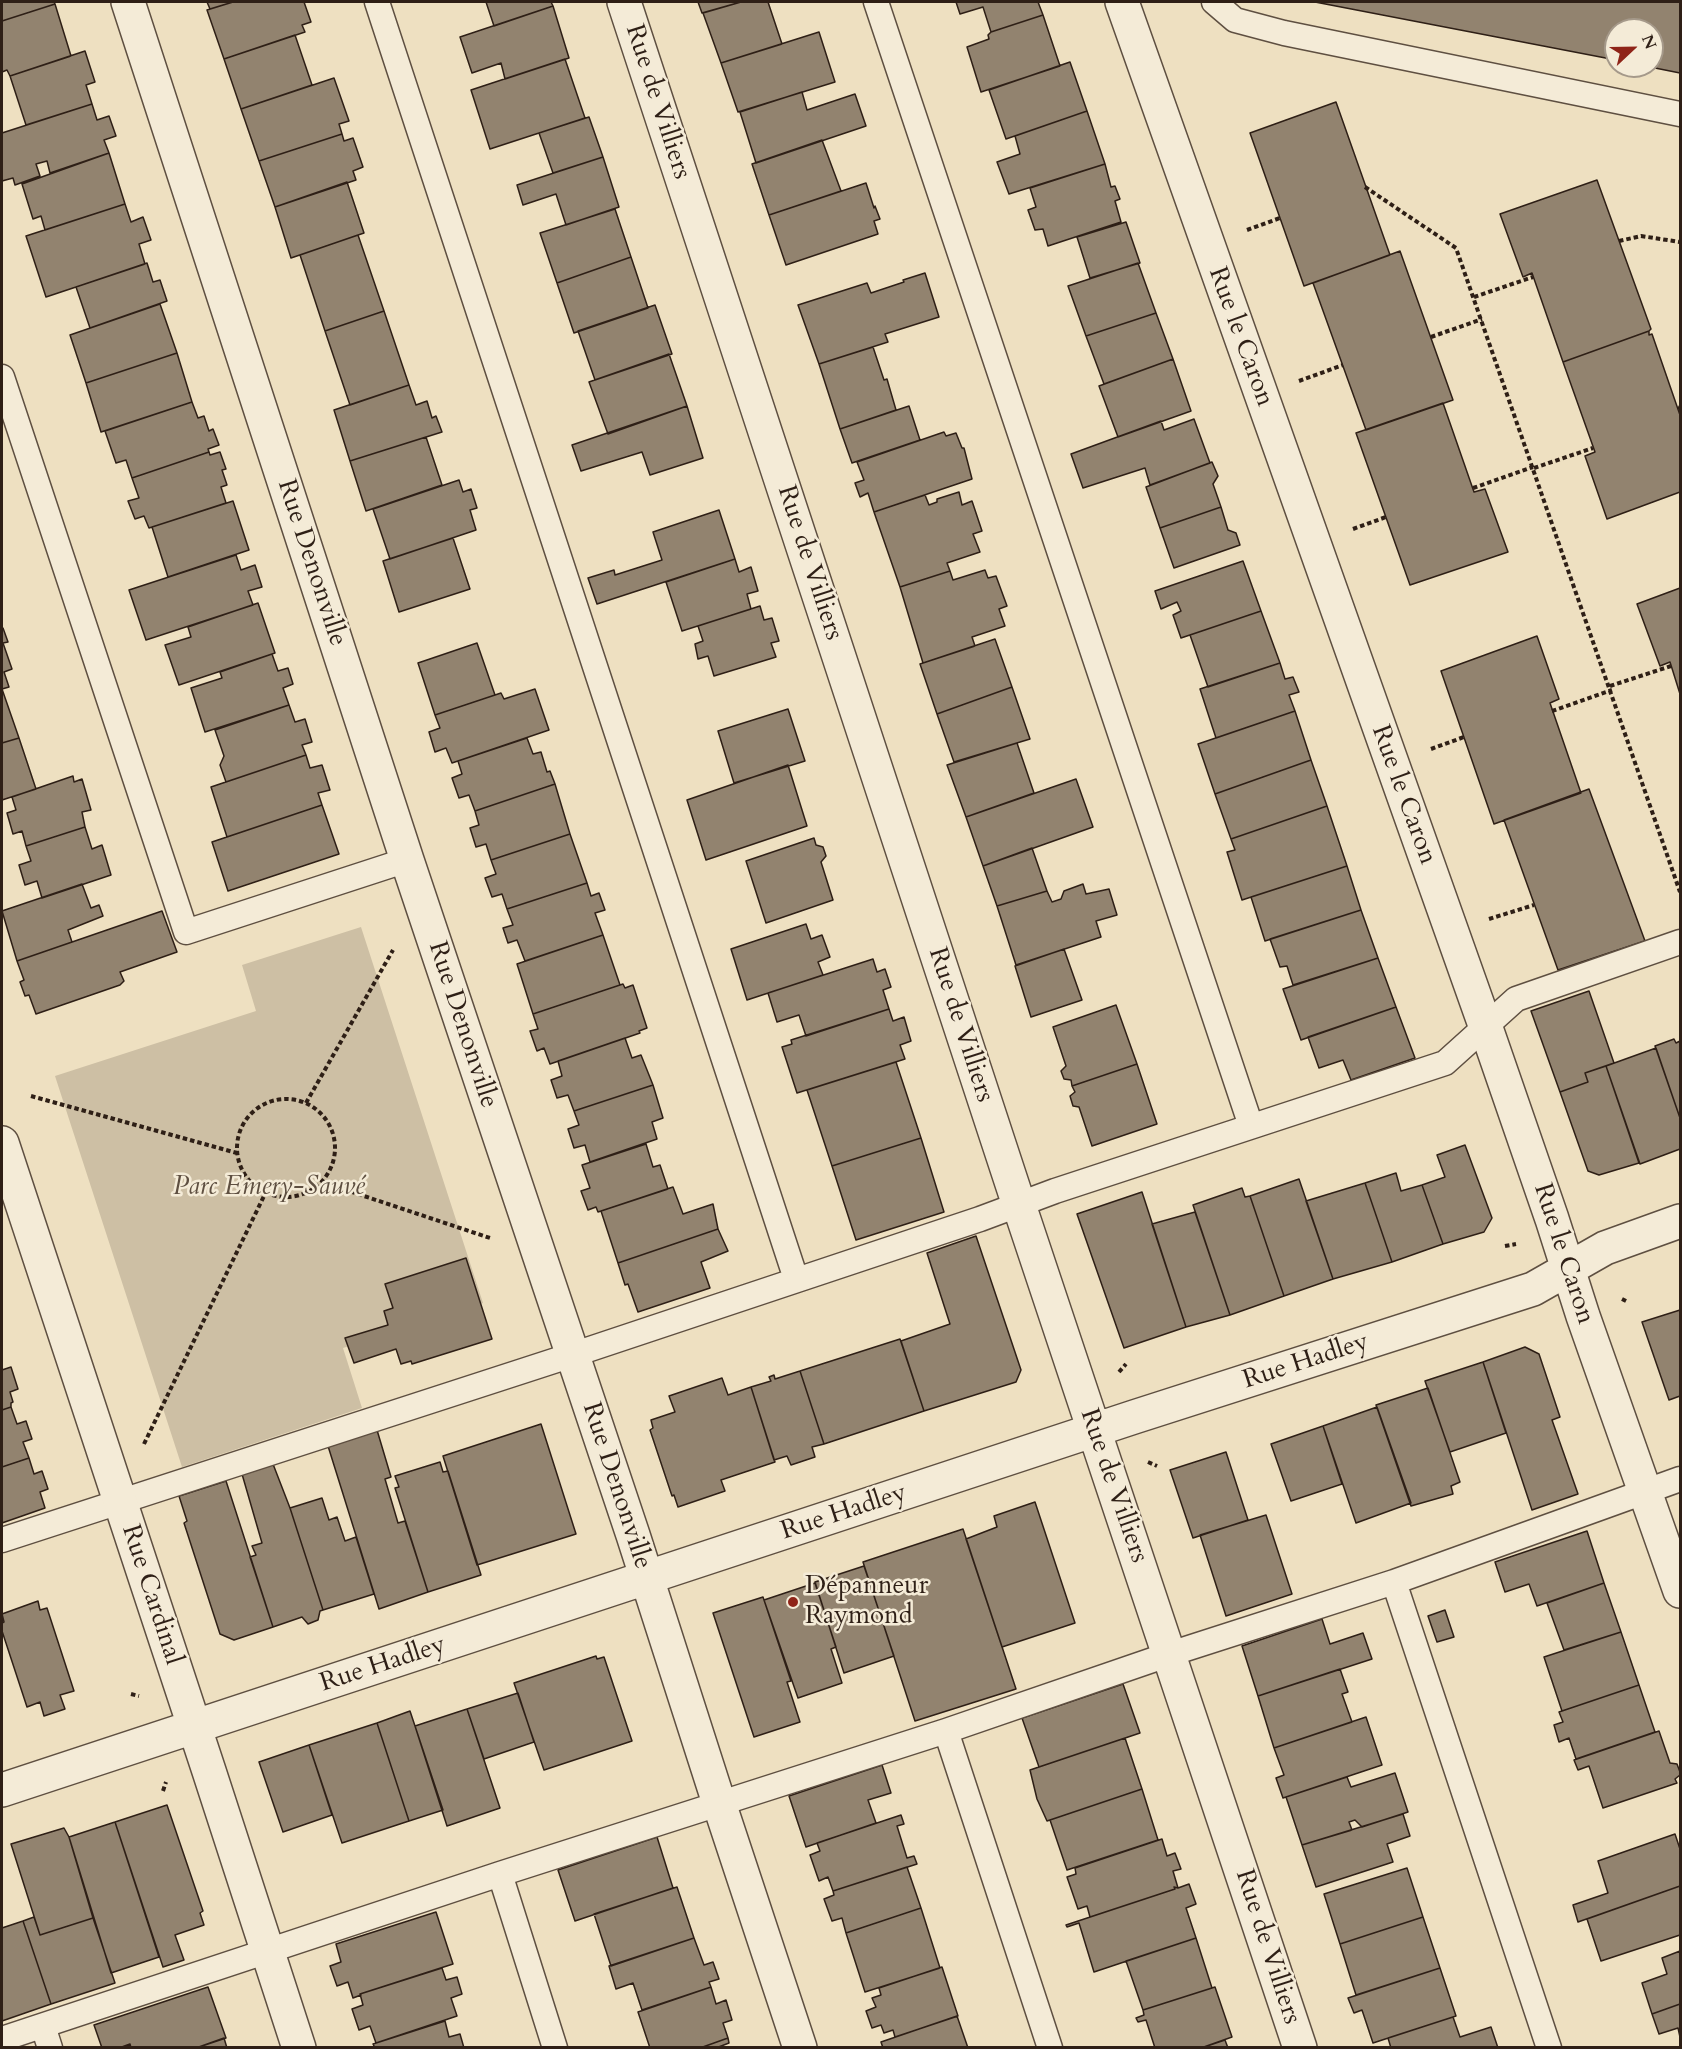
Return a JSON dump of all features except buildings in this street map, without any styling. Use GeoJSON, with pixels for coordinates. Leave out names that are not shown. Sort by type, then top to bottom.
{"type":"FeatureCollection","features":[{"type":"Feature","properties":{"kind":"street","name":"Rue Denonville"},"geometry":{"type":"LineString","coordinates":[[128,2],[407,860],[647,1579],[800,2048]]}},
{"type":"Feature","properties":{"kind":"street","name":"Rue de Villiers"},"geometry":{"type":"LineString","coordinates":[[624,2],[1019,1205],[1300,2048]]}},
{"type":"Feature","properties":{"kind":"street","name":"Rue le Caron"},"geometry":{"type":"LineString","coordinates":[[1122,2],[1486,1028],[1680,1591]]}},
{"type":"Feature","properties":{"kind":"street","name":"Rue Cardinal"},"geometry":{"type":"LineString","coordinates":[[2,1143],[299,2048]]}},
{"type":"Feature","properties":{"kind":"street","name":"Rue Hadley"},"geometry":{"type":"LineString","coordinates":[[2,1790],[1533,1288],[1605,1248],[1680,1221]]}},
{"type":"Feature","properties":{"kind":"lane"},"geometry":{"type":"LineString","coordinates":[[377,2],[796,1280]]}},
{"type":"Feature","properties":{"kind":"lane"},"geometry":{"type":"LineString","coordinates":[[876,2],[1251,1126]]}},
{"type":"Feature","properties":{"kind":"lane"},"geometry":{"type":"LineString","coordinates":[[1214,2],[1235,20],[1284,33],[1680,114]]}},
{"type":"Feature","properties":{"kind":"lane"},"geometry":{"type":"LineString","coordinates":[[2,377],[186,932],[407,860]]}},
{"type":"Feature","properties":{"kind":"lane"},"geometry":{"type":"LineString","coordinates":[[2,1540],[572,1355],[1445,1063],[1516,999],[1680,942]]}},
{"type":"Feature","properties":{"kind":"lane"},"geometry":{"type":"LineString","coordinates":[[2,2039],[46,2037],[267,1952],[500,1874],[946,1731],[1170,1654],[1394,1582],[1680,1479]]}},
{"type":"Feature","properties":{"kind":"lane"},"geometry":{"type":"LineString","coordinates":[[1394,1582],[1549,2048]]}},
{"type":"Feature","properties":{"kind":"lane"},"geometry":{"type":"LineString","coordinates":[[946,1731],[1050,2048]]}},
{"type":"Feature","properties":{"kind":"lane"},"geometry":{"type":"LineString","coordinates":[[500,1874],[555,2048]]}},
{"type":"Feature","properties":{"kind":"path"},"geometry":{"type":"LineString","coordinates":[[1365,187],[1456,248],[1611,688],[1680,892]]}},
{"type":"Feature","properties":{"kind":"path"},"geometry":{"type":"LineString","coordinates":[[1246,231],[1280,218]]}},
{"type":"Feature","properties":{"kind":"path"},"geometry":{"type":"LineString","coordinates":[[1619,241],[1641,236],[1680,242]]}},
{"type":"Feature","properties":{"kind":"path"},"geometry":{"type":"LineString","coordinates":[[1474,297],[1533,277]]}},
{"type":"Feature","properties":{"kind":"path"},"geometry":{"type":"LineString","coordinates":[[1431,337],[1482,319]]}},
{"type":"Feature","properties":{"kind":"path"},"geometry":{"type":"LineString","coordinates":[[1299,381],[1343,365]]}},
{"type":"Feature","properties":{"kind":"path"},"geometry":{"type":"LineString","coordinates":[[1473,488],[1593,448]]}},
{"type":"Feature","properties":{"kind":"path"},"geometry":{"type":"LineString","coordinates":[[1350,530],[1386,517]]}},
{"type":"Feature","properties":{"kind":"path"},"geometry":{"type":"LineString","coordinates":[[1552,711],[1671,666]]}},
{"type":"Feature","properties":{"kind":"path"},"geometry":{"type":"LineString","coordinates":[[1428,750],[1464,737]]}},
{"type":"Feature","properties":{"kind":"path"},"geometry":{"type":"LineString","coordinates":[[1488,920],[1534,905]]}},
{"type":"Feature","properties":{"kind":"path"},"geometry":{"type":"LineString","coordinates":[[306,1103],[395,946]]}},
{"type":"Feature","properties":{"kind":"path"},"geometry":{"type":"LineString","coordinates":[[31,1096],[237,1153]]}},
{"type":"Feature","properties":{"kind":"path"},"geometry":{"type":"LineString","coordinates":[[289,1099],[306,1103],[329,1123],[334,1138],[335,1154],[331,1169],[322,1182],[296,1197],[265,1194],[251,1184],[242,1170],[237,1153],[238,1137],[245,1121],[257,1109],[272,1101],[289,1099]]}},
{"type":"Feature","properties":{"kind":"path"},"geometry":{"type":"LineString","coordinates":[[322,1182],[491,1238]]}},
{"type":"Feature","properties":{"kind":"path"},"geometry":{"type":"LineString","coordinates":[[144,1444],[265,1194]]}},
{"type":"Feature","properties":{"kind":"path"},"geometry":{"type":"LineString","coordinates":[[1505,1246],[1520,1243]]}},
{"type":"Feature","properties":{"kind":"path"},"geometry":{"type":"LineString","coordinates":[[1622,1299],[1628,1302]]}},
{"type":"Feature","properties":{"kind":"path"},"geometry":{"type":"LineString","coordinates":[[1119,1372],[1126,1364]]}},
{"type":"Feature","properties":{"kind":"path"},"geometry":{"type":"LineString","coordinates":[[1148,1462],[1157,1466]]}},
{"type":"Feature","properties":{"kind":"path"},"geometry":{"type":"LineString","coordinates":[[130,1694],[139,1696]]}},
{"type":"Feature","properties":{"kind":"path"},"geometry":{"type":"LineString","coordinates":[[163,1791],[166,1782]]}},
{"type":"Feature","properties":{"kind":"green space","name":"Parc Emery-Sauvé"},"geometry":{"type":"Polygon","coordinates":[[[361,927],[483,1303],[343,1348],[362,1408],[182,1467],[55,1076],[256,1011],[242,965],[361,927]]]}},
{"type":"Feature","properties":{"kind":"place","name":"Dépanneur Raymond"},"geometry":{"type":"Point","coordinates":[793,1602]}}]}
